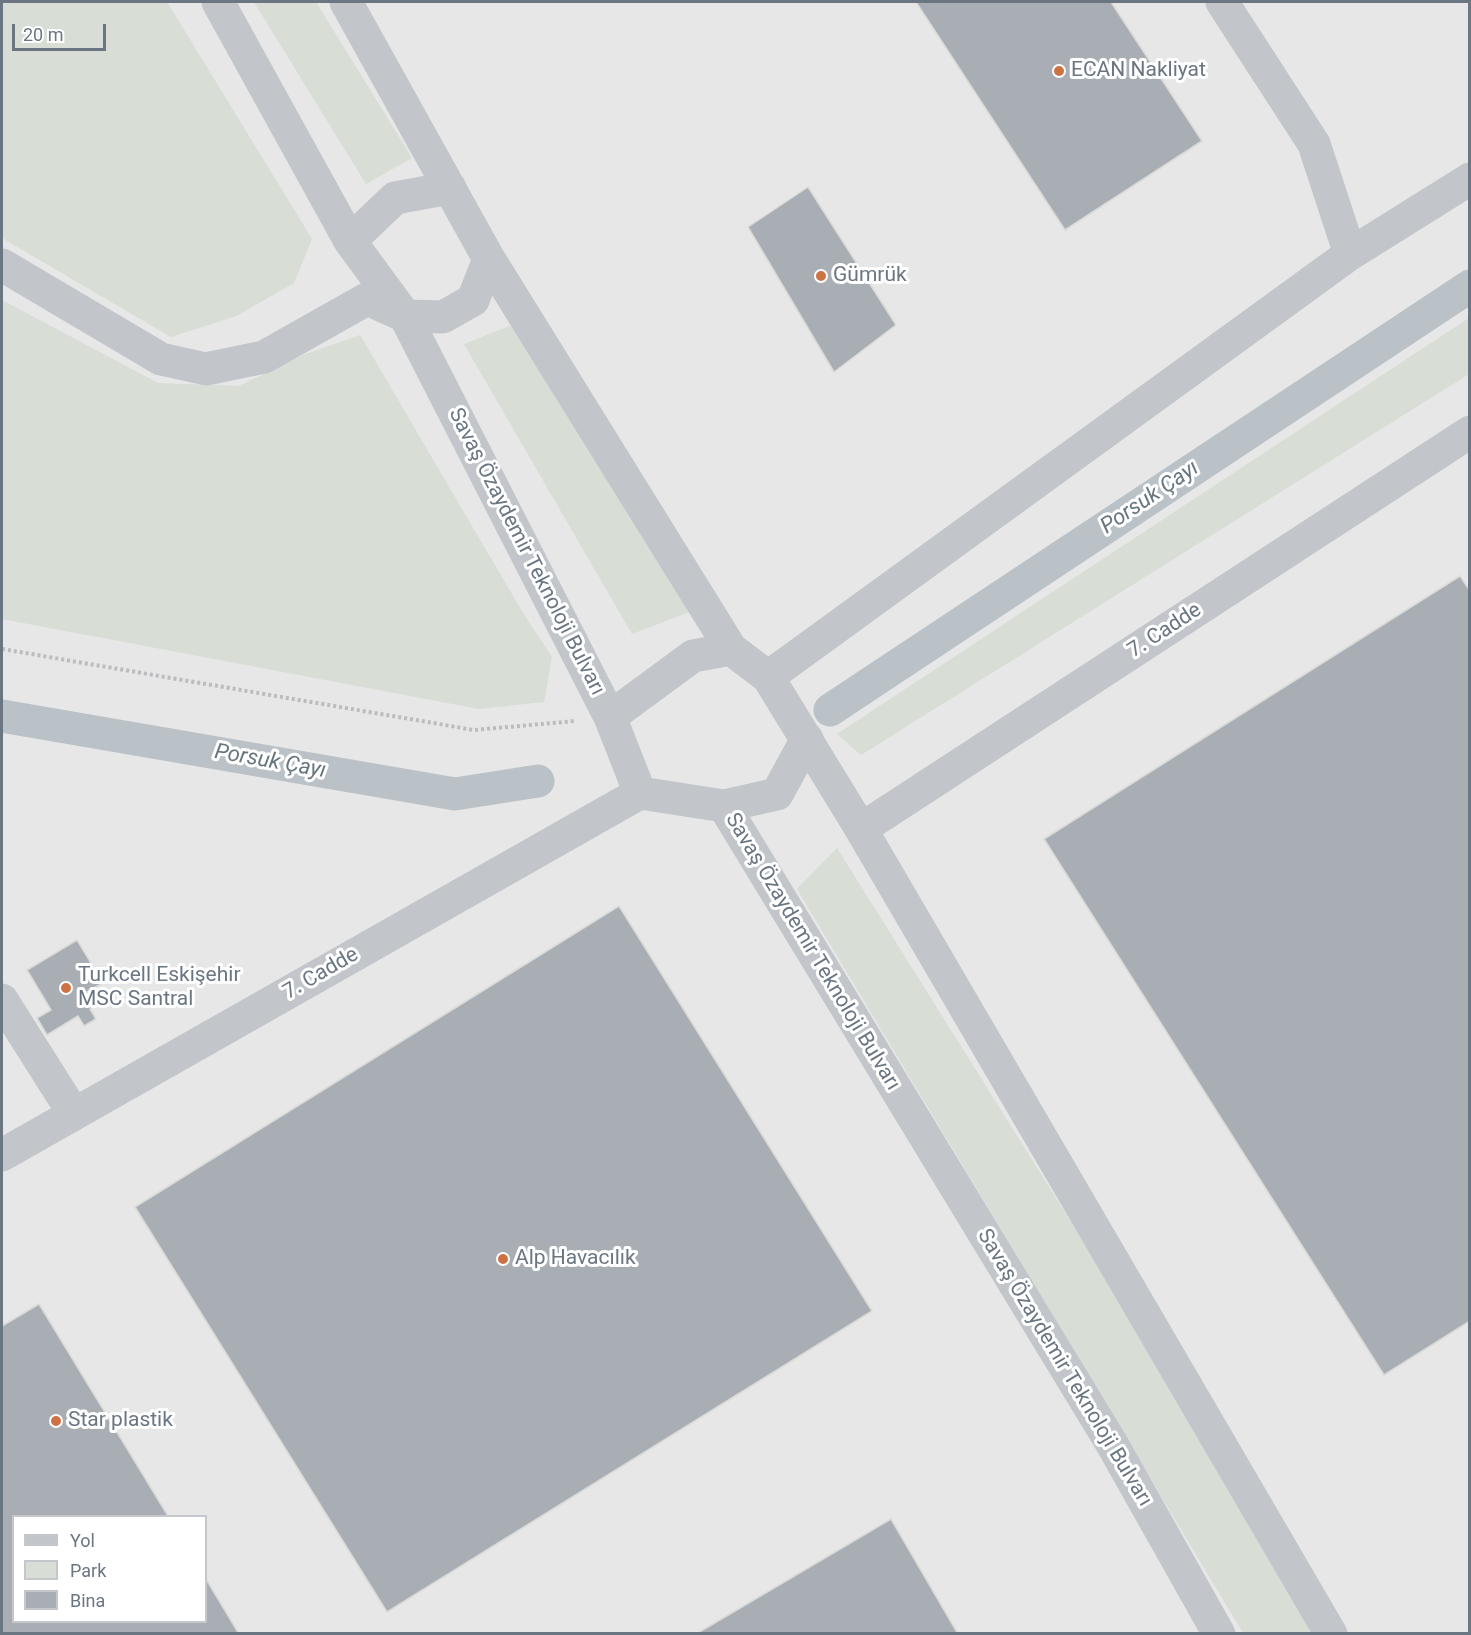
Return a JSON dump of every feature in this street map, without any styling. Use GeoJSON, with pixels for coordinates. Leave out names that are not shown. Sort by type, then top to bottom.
{"type":"FeatureCollection","features":[{"type":"Feature","properties":{"kind":"street","name":"Savaş Özaydemir Teknoloji Bulvarı"},"geometry":{"type":"LineString","coordinates":[[218,2],[350,241],[405,316],[610,717],[640,793],[724,807],[1112,1444],[1219,1634]]}},
{"type":"Feature","properties":{"kind":"street"},"geometry":{"type":"LineString","coordinates":[[346,2],[489,259],[731,649],[768,677],[807,739],[1331,1634]]}},
{"type":"Feature","properties":{"kind":"street"},"geometry":{"type":"LineString","coordinates":[[1222,2],[1314,144],[1350,254]]}},
{"type":"Feature","properties":{"kind":"street"},"geometry":{"type":"LineString","coordinates":[[768,677],[1350,254],[1470,179]]}},
{"type":"Feature","properties":{"kind":"street"},"geometry":{"type":"LineString","coordinates":[[350,241],[395,198],[450,188]]}},
{"type":"Feature","properties":{"kind":"street"},"geometry":{"type":"LineString","coordinates":[[2,265],[161,359],[206,369],[264,357],[368,299],[405,316],[443,317],[472,300],[489,259]]}},
{"type":"Feature","properties":{"kind":"street","name":"7. Cadde"},"geometry":{"type":"LineString","coordinates":[[861,829],[1470,432]]}},
{"type":"Feature","properties":{"kind":"street"},"geometry":{"type":"LineString","coordinates":[[610,717],[693,656],[731,649]]}},
{"type":"Feature","properties":{"kind":"street"},"geometry":{"type":"LineString","coordinates":[[724,807],[777,794],[807,739]]}},
{"type":"Feature","properties":{"kind":"street","name":"7. Cadde"},"geometry":{"type":"LineString","coordinates":[[2,1155],[640,793]]}},
{"type":"Feature","properties":{"kind":"street"},"geometry":{"type":"LineString","coordinates":[[2,1000],[74,1114]]}},
{"type":"Feature","properties":{"kind":"path"},"geometry":{"type":"LineString","coordinates":[[2,649],[474,730],[610,717]]}},
{"type":"Feature","properties":{"kind":"shaded area"},"geometry":{"type":"Polygon","coordinates":[[[2,2],[1469,2],[1469,1633],[2,1634],[2,2]]]}},
{"type":"Feature","properties":{"kind":"green space"},"geometry":{"type":"Polygon","coordinates":[[[2,2],[167,2],[312,239],[294,283],[236,316],[171,337],[2,238],[2,2]]]}},
{"type":"Feature","properties":{"kind":"green space"},"geometry":{"type":"Polygon","coordinates":[[[254,2],[316,2],[412,158],[366,184],[254,2]]]}},
{"type":"Feature","properties":{"kind":"green space"},"geometry":{"type":"Polygon","coordinates":[[[2,300],[158,383],[239,386],[303,355],[360,335],[523,613],[552,657],[544,702],[479,709],[2,619],[2,300]]]}},
{"type":"Feature","properties":{"kind":"green space"},"geometry":{"type":"Polygon","coordinates":[[[1469,318],[1469,374],[861,755],[837,734],[1469,318]]]}},
{"type":"Feature","properties":{"kind":"green space"},"geometry":{"type":"Polygon","coordinates":[[[512,325],[692,611],[632,634],[464,344],[512,325]]]}},
{"type":"Feature","properties":{"kind":"green space"},"geometry":{"type":"Polygon","coordinates":[[[837,848],[1328,1633],[1243,1633],[797,889],[837,848]]]}},
{"type":"Feature","properties":{"kind":"building","name":"ECAN Nakliyat"},"geometry":{"type":"Polygon","coordinates":[[[916,2],[1111,2],[1202,141],[1065,230],[916,2]]]}},
{"type":"Feature","properties":{"kind":"building","name":"Gümrük"},"geometry":{"type":"Polygon","coordinates":[[[808,187],[896,325],[834,372],[748,227],[808,187]]]}},
{"type":"Feature","properties":{"kind":"building"},"geometry":{"type":"Polygon","coordinates":[[[1460,576],[1470,591],[1470,1321],[1384,1375],[1044,839],[1460,576]]]}},
{"type":"Feature","properties":{"kind":"building","name":"Alp Havacılık"},"geometry":{"type":"Polygon","coordinates":[[[619,906],[872,1311],[387,1612],[135,1207],[619,906]]]}},
{"type":"Feature","properties":{"kind":"building","name":"Turkcell Eskişehir MSC Santral"},"geometry":{"type":"Polygon","coordinates":[[[77,940],[103,983],[87,992],[95,1005],[90,1009],[96,1019],[84,1026],[78,1016],[47,1035],[37,1018],[51,1010],[27,970],[77,940]]]}},
{"type":"Feature","properties":{"kind":"building","name":"Star plastik"},"geometry":{"type":"Polygon","coordinates":[[[39,1304],[167,1515],[12,1515],[12,1623],[207,1623],[207,1581],[239,1634],[2,1634],[2,1326],[39,1304]]]}},
{"type":"Feature","properties":{"kind":"building"},"geometry":{"type":"Polygon","coordinates":[[[891,1519],[958,1634],[696,1634],[891,1519]]]}},
{"type":"Feature","properties":{"kind":"waterway","name":"Porsuk Çayı"},"geometry":{"type":"LineString","coordinates":[[830,710],[1470,286]]}},
{"type":"Feature","properties":{"kind":"waterway","name":"Porsuk Çayı"},"geometry":{"type":"LineString","coordinates":[[2,716],[455,794],[538,781]]}},
{"type":"Feature","properties":{"kind":"place","name":"ECAN Nakliyat"},"geometry":{"type":"Point","coordinates":[1059,71]}},
{"type":"Feature","properties":{"kind":"place","name":"Gümrük"},"geometry":{"type":"Point","coordinates":[821,276]}},
{"type":"Feature","properties":{"kind":"place","name":"Turkcell Eskişehir MSC Santral"},"geometry":{"type":"Point","coordinates":[66,988]}},
{"type":"Feature","properties":{"kind":"place","name":"Alp Havacılık"},"geometry":{"type":"Point","coordinates":[503,1259]}},
{"type":"Feature","properties":{"kind":"place","name":"Star plastik"},"geometry":{"type":"Point","coordinates":[56,1421]}}]}
